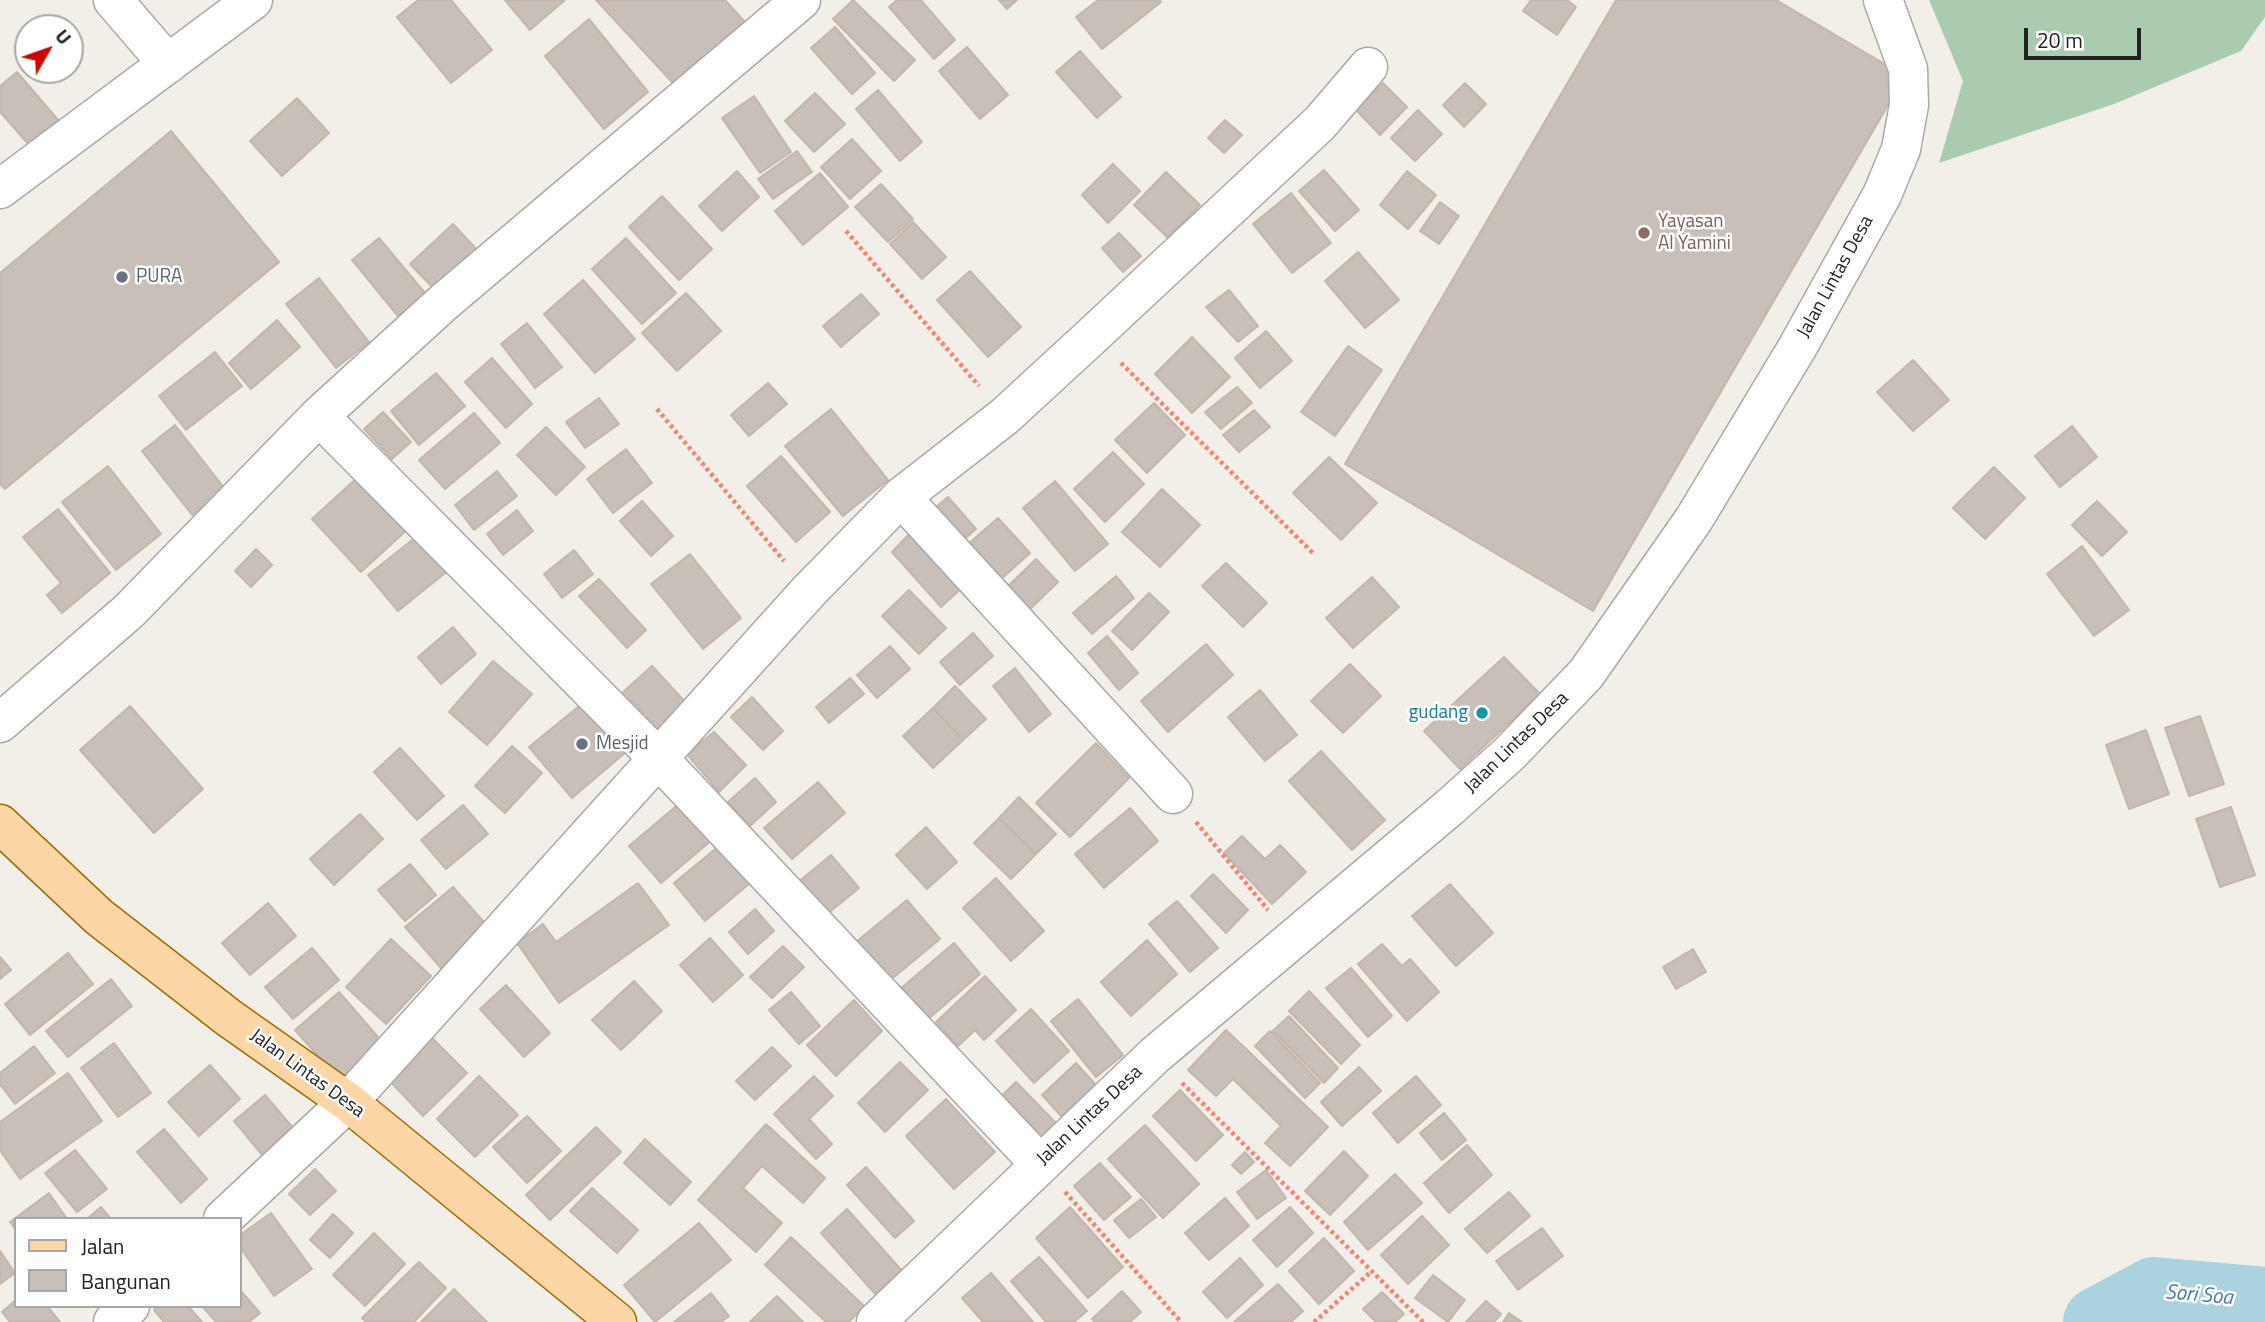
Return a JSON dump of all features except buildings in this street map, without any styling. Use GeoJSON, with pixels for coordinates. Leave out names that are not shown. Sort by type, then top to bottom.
{"type":"FeatureCollection","features":[{"type":"Feature","properties":{"kind":"main road","name":"Jalan Lintas Desa"},"geometry":{"type":"LineString","coordinates":[[0,824],[99,917],[229,1018],[348,1102],[617,1322]]}},
{"type":"Feature","properties":{"kind":"street"},"geometry":{"type":"LineString","coordinates":[[113,0],[168,64]]}},
{"type":"Feature","properties":{"kind":"street"},"geometry":{"type":"LineString","coordinates":[[0,189],[253,0]]}},
{"type":"Feature","properties":{"kind":"street","name":"Jalan Lintas Desa"},"geometry":{"type":"LineString","coordinates":[[876,1322],[1154,1055],[1450,807],[1554,709],[1586,674],[1693,519],[1797,348],[1882,195],[1901,149],[1909,105],[1908,69],[1883,0]]}},
{"type":"Feature","properties":{"kind":"street"},"geometry":{"type":"LineString","coordinates":[[0,723],[129,611],[318,416],[780,7]]}},
{"type":"Feature","properties":{"kind":"street"},"geometry":{"type":"LineString","coordinates":[[225,1217],[348,1102],[657,757],[809,591],[901,497],[1005,416],[1093,335],[1320,123],[1368,67]]}},
{"type":"Feature","properties":{"kind":"street"},"geometry":{"type":"LineString","coordinates":[[318,416],[657,757],[1040,1163]]}},
{"type":"Feature","properties":{"kind":"street"},"geometry":{"type":"LineString","coordinates":[[901,497],[1173,794]]}},
{"type":"Feature","properties":{"kind":"street"},"geometry":{"type":"LineString","coordinates":[[113,1322],[128,1308]]}},
{"type":"Feature","properties":{"kind":"path"},"geometry":{"type":"LineString","coordinates":[[846,231],[1005,416]]}},
{"type":"Feature","properties":{"kind":"path"},"geometry":{"type":"LineString","coordinates":[[1093,335],[1315,555]]}},
{"type":"Feature","properties":{"kind":"path"},"geometry":{"type":"LineString","coordinates":[[657,410],[809,591]]}},
{"type":"Feature","properties":{"kind":"path"},"geometry":{"type":"LineString","coordinates":[[1173,794],[1293,941]]}},
{"type":"Feature","properties":{"kind":"path"},"geometry":{"type":"LineString","coordinates":[[1154,1055],[1423,1322]]}},
{"type":"Feature","properties":{"kind":"path"},"geometry":{"type":"LineString","coordinates":[[1040,1163],[1181,1322]]}},
{"type":"Feature","properties":{"kind":"path"},"geometry":{"type":"LineString","coordinates":[[1314,1322],[1372,1272]]}},
{"type":"Feature","properties":{"kind":"green space"},"geometry":{"type":"Polygon","coordinates":[[[1929,0],[2265,0],[2265,17],[2241,51],[2114,104],[1939,163],[1963,81],[1929,0]]]}},
{"type":"Feature","properties":{"kind":"waterway","name":"Sori Soa"},"geometry":{"type":"LineString","coordinates":[[2098,1322],[2154,1292],[2265,1302]]}},
{"type":"Feature","properties":{"kind":"place","name":"Yayasan Al Yamini"},"geometry":{"type":"Point","coordinates":[1644,233]}},
{"type":"Feature","properties":{"kind":"place","name":"PURA"},"geometry":{"type":"Point","coordinates":[122,277]}},
{"type":"Feature","properties":{"kind":"place","name":"gudang"},"geometry":{"type":"Point","coordinates":[1482,713]}},
{"type":"Feature","properties":{"kind":"place","name":"Mesjid"},"geometry":{"type":"Point","coordinates":[582,744]}}]}
